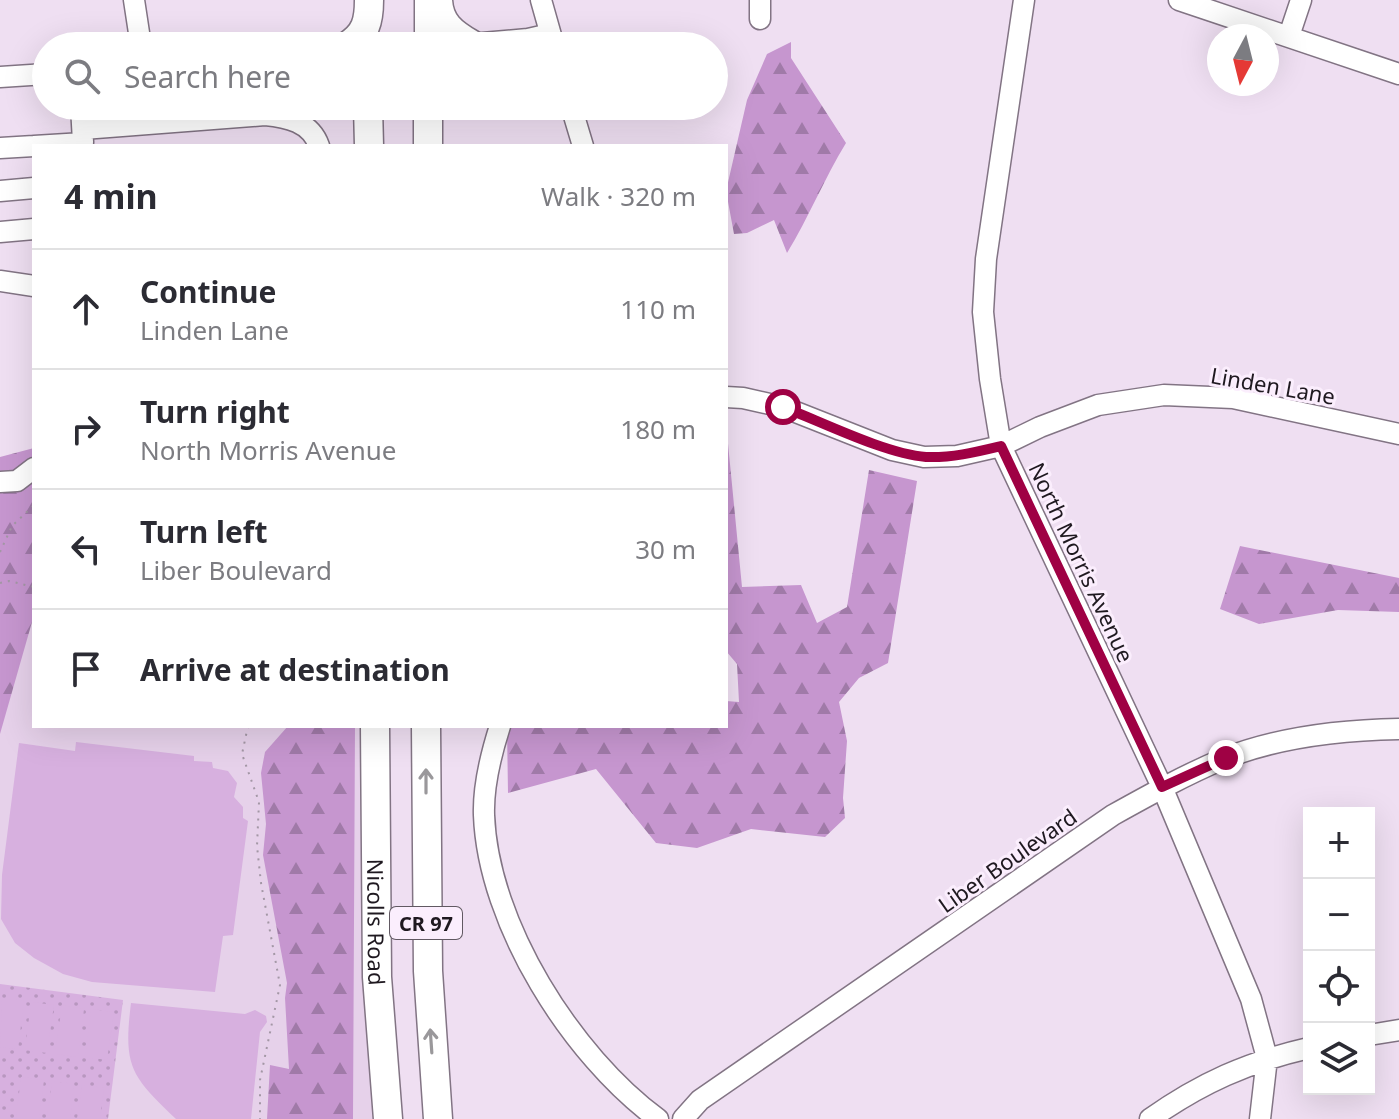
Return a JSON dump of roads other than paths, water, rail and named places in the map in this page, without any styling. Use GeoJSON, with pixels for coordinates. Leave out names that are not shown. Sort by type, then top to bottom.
{"type":"FeatureCollection","features":[{"type":"Feature","properties":{"kind":"highway"},"geometry":{"type":"LineString","coordinates":[[363,32],[367,25],[369,0]]}},
{"type":"Feature","properties":{"kind":"highway"},"geometry":{"type":"LineString","coordinates":[[380,0],[380,32]]}},
{"type":"Feature","properties":{"kind":"highway"},"geometry":{"type":"LineString","coordinates":[[429,0],[429,32]]}},
{"type":"Feature","properties":{"kind":"highway"},"geometry":{"type":"LineString","coordinates":[[438,0],[440,14],[453,32]]}},
{"type":"Feature","properties":{"kind":"highway"},"geometry":{"type":"LineString","coordinates":[[368,120],[369,144]]}},
{"type":"Feature","properties":{"kind":"highway"},"geometry":{"type":"LineString","coordinates":[[380,120],[380,144]]}},
{"type":"Feature","properties":{"kind":"highway"},"geometry":{"type":"LineString","coordinates":[[428,120],[428,144]]}},
{"type":"Feature","properties":{"kind":"highway","name":"Nicolls Road"},"geometry":{"type":"LineString","coordinates":[[375,728],[376,964],[388,1119]]}},
{"type":"Feature","properties":{"kind":"highway","name":"CR 97"},"geometry":{"type":"LineString","coordinates":[[426,728],[427,958],[438,1119]]}},
{"type":"Feature","properties":{"kind":"street"},"geometry":{"type":"LineString","coordinates":[[134,0],[139,32]]}},
{"type":"Feature","properties":{"kind":"street"},"geometry":{"type":"LineString","coordinates":[[541,0],[550,32]]}},
{"type":"Feature","properties":{"kind":"street","name":"North Morris Avenue"},"geometry":{"type":"LineString","coordinates":[[1024,0],[986,259],[983,312],[1001,446],[1162,787],[1251,999],[1267,1058],[1260,1119]]}},
{"type":"Feature","properties":{"kind":"street"},"geometry":{"type":"LineString","coordinates":[[1179,0],[1399,74]]}},
{"type":"Feature","properties":{"kind":"street"},"geometry":{"type":"LineString","coordinates":[[1289,36],[1301,0]]}},
{"type":"Feature","properties":{"kind":"street"},"geometry":{"type":"LineString","coordinates":[[0,77],[32,75]]}},
{"type":"Feature","properties":{"kind":"street"},"geometry":{"type":"LineString","coordinates":[[48,144],[227,120]]}},
{"type":"Feature","properties":{"kind":"street"},"geometry":{"type":"LineString","coordinates":[[293,120],[302,124],[318,144]]}},
{"type":"Feature","properties":{"kind":"street"},"geometry":{"type":"LineString","coordinates":[[575,120],[582,144]]}},
{"type":"Feature","properties":{"kind":"street"},"geometry":{"type":"LineString","coordinates":[[0,148],[32,146]]}},
{"type":"Feature","properties":{"kind":"street"},"geometry":{"type":"LineString","coordinates":[[0,191],[32,188]]}},
{"type":"Feature","properties":{"kind":"street"},"geometry":{"type":"LineString","coordinates":[[0,232],[32,229]]}},
{"type":"Feature","properties":{"kind":"street"},"geometry":{"type":"LineString","coordinates":[[0,281],[32,286]]}},
{"type":"Feature","properties":{"kind":"street","name":"Linden Lane"},"geometry":{"type":"LineString","coordinates":[[728,397],[783,407],[892,450],[924,457],[957,456],[1001,446],[1098,405],[1164,395],[1233,398],[1399,434]]}},
{"type":"Feature","properties":{"kind":"street"},"geometry":{"type":"LineString","coordinates":[[0,482],[17,481],[32,470]]}},
{"type":"Feature","properties":{"kind":"street"},"geometry":{"type":"LineString","coordinates":[[499,728],[488,771],[484,815],[488,853],[500,894],[523,950],[571,1032],[611,1080],[658,1119]]}},
{"type":"Feature","properties":{"kind":"street","name":"Liber Boulevard"},"geometry":{"type":"LineString","coordinates":[[683,1119],[713,1091],[1113,815],[1162,787],[1226,758],[1302,737],[1399,729]]}},
{"type":"Feature","properties":{"kind":"street"},"geometry":{"type":"LineString","coordinates":[[1375,1034],[1399,1030]]}},
{"type":"Feature","properties":{"kind":"street"},"geometry":{"type":"LineString","coordinates":[[1150,1119],[1188,1092],[1267,1058],[1303,1049]]}}]}
